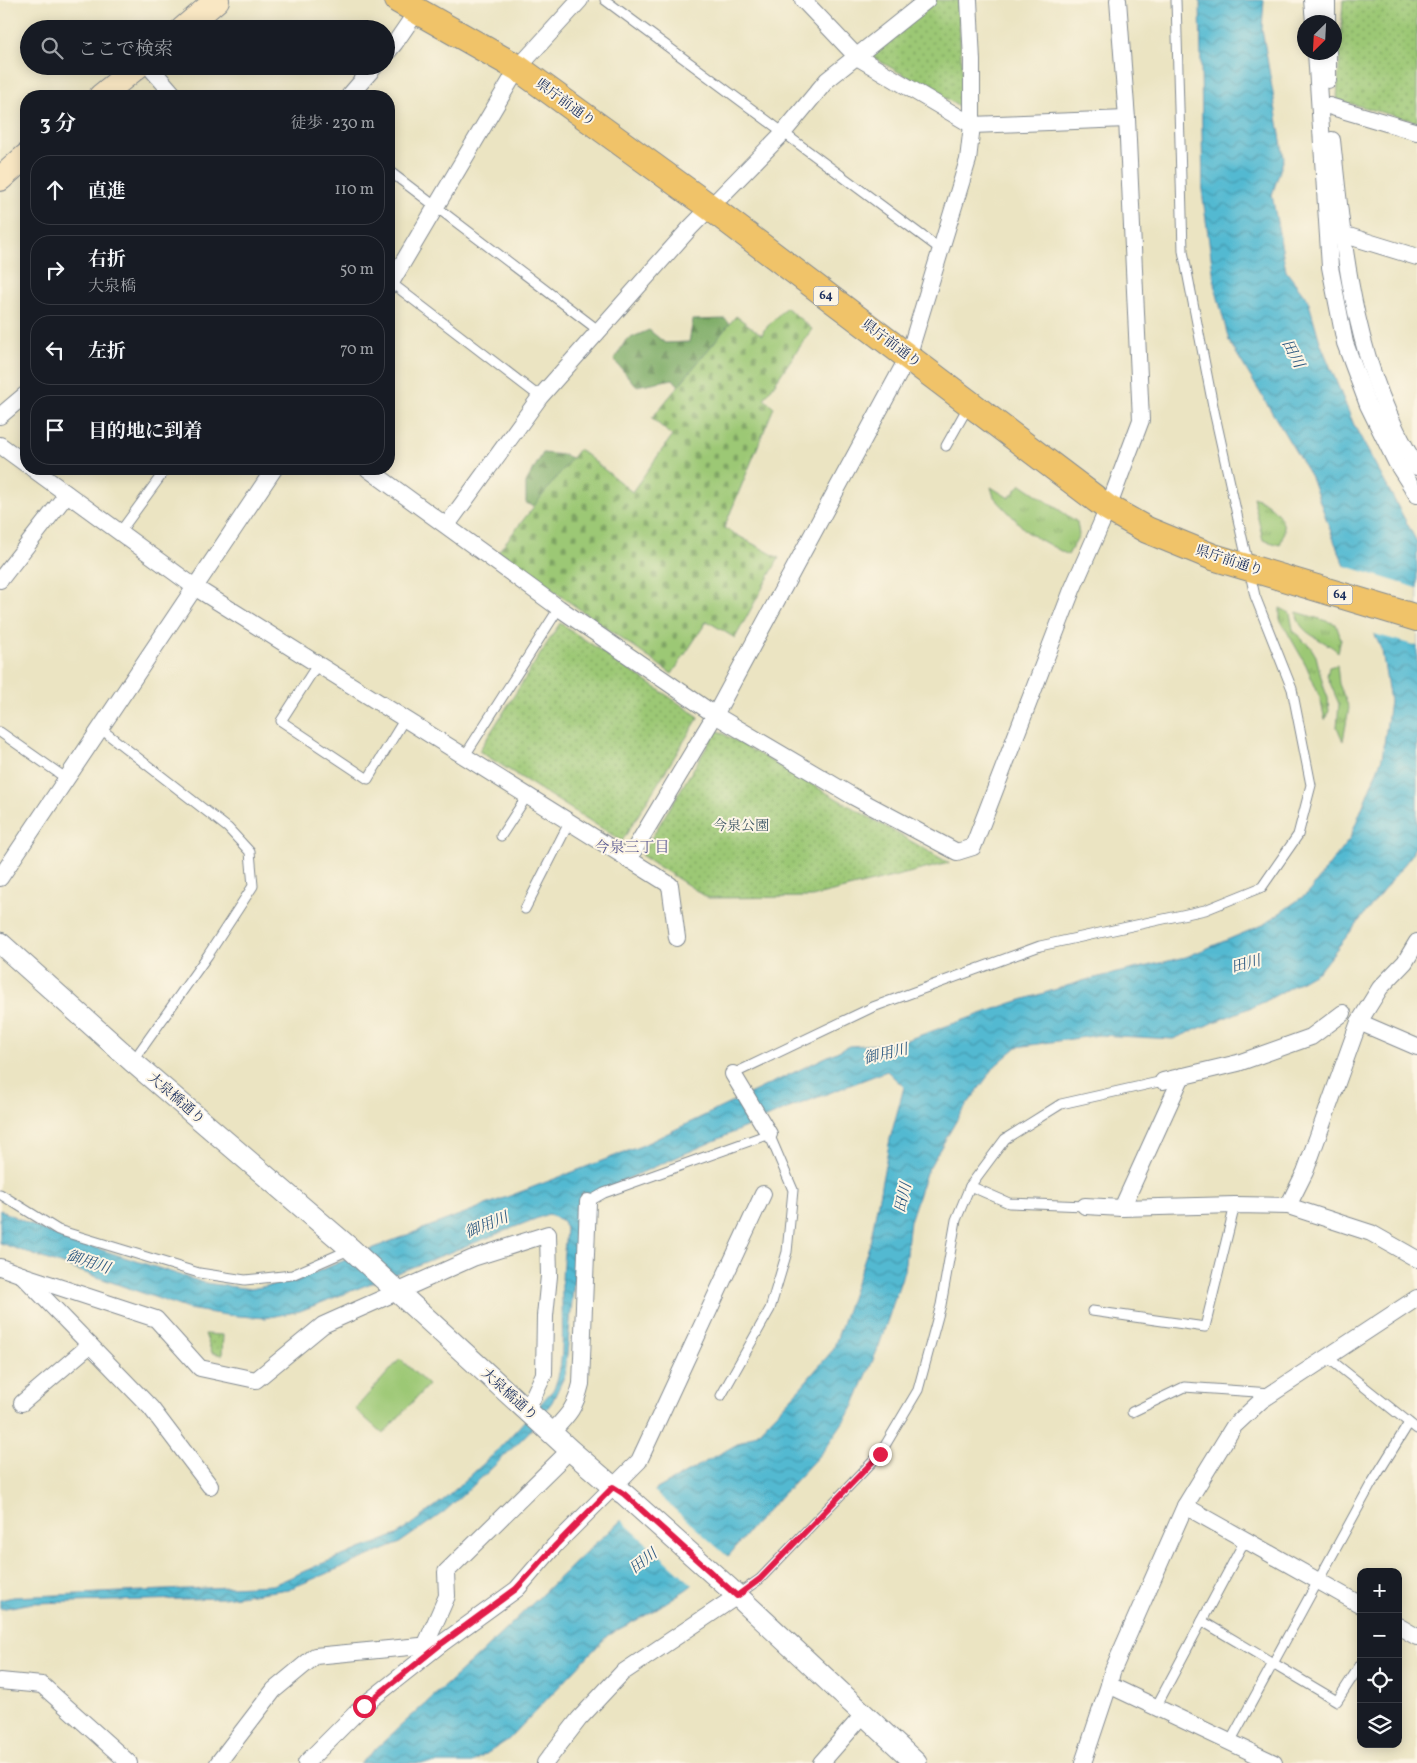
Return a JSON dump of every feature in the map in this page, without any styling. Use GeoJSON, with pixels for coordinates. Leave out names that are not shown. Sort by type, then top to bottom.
{"type":"FeatureCollection","features":[{"type":"Feature","properties":{"kind":"main road"},"geometry":{"type":"LineString","coordinates":[[194,20],[217,0]]}},
{"type":"Feature","properties":{"kind":"main road","name":"県庁前通り"},"geometry":{"type":"LineString","coordinates":[[407,5],[518,68],[711,208],[1108,508],[1147,530],[1213,557],[1417,618]]}},
{"type":"Feature","properties":{"kind":"main road"},"geometry":{"type":"LineString","coordinates":[[108,90],[127,75]]}},
{"type":"Feature","properties":{"kind":"main road"},"geometry":{"type":"LineString","coordinates":[[0,178],[20,161]]}},
{"type":"Feature","properties":{"kind":"street"},"geometry":{"type":"LineString","coordinates":[[395,273],[518,68],[580,0]]}},
{"type":"Feature","properties":{"kind":"street"},"geometry":{"type":"LineString","coordinates":[[803,0],[856,57],[972,125],[1127,119]]}},
{"type":"Feature","properties":{"kind":"street"},"geometry":{"type":"LineString","coordinates":[[447,525],[540,397],[690,228],[783,133],[827,80],[927,0]]}},
{"type":"Feature","properties":{"kind":"street"},"geometry":{"type":"LineString","coordinates":[[628,860],[714,715],[908,357],[968,160],[972,125],[972,61],[969,0]]}},
{"type":"Feature","properties":{"kind":"street"},"geometry":{"type":"LineString","coordinates":[[376,475],[559,608],[714,715],[854,797],[957,852],[973,846],[1072,590],[1108,508],[1141,420],[1127,119],[1118,0]]}},
{"type":"Feature","properties":{"kind":"street"},"geometry":{"type":"LineString","coordinates":[[1312,0],[1313,15]]}},
{"type":"Feature","properties":{"kind":"street"},"geometry":{"type":"LineString","coordinates":[[1326,0],[1327,15]]}},
{"type":"Feature","properties":{"kind":"street"},"geometry":{"type":"LineString","coordinates":[[395,43],[407,5]]}},
{"type":"Feature","properties":{"kind":"street"},"geometry":{"type":"LineString","coordinates":[[1317,60],[1330,267],[1345,343],[1368,405],[1396,462],[1417,495]]}},
{"type":"Feature","properties":{"kind":"street"},"geometry":{"type":"LineString","coordinates":[[1328,60],[1329,106],[1342,234],[1358,326],[1382,400],[1416,464]]}},
{"type":"Feature","properties":{"kind":"street"},"geometry":{"type":"LineString","coordinates":[[157,75],[170,90]]}},
{"type":"Feature","properties":{"kind":"street"},"geometry":{"type":"LineString","coordinates":[[354,90],[367,75]]}},
{"type":"Feature","properties":{"kind":"street"},"geometry":{"type":"LineString","coordinates":[[1329,106],[1417,132]]}},
{"type":"Feature","properties":{"kind":"street"},"geometry":{"type":"LineString","coordinates":[[1342,234],[1417,257]]}},
{"type":"Feature","properties":{"kind":"street"},"geometry":{"type":"LineString","coordinates":[[0,416],[20,399]]}},
{"type":"Feature","properties":{"kind":"street"},"geometry":{"type":"LineString","coordinates":[[0,445],[20,460]]}},
{"type":"Feature","properties":{"kind":"street"},"geometry":{"type":"LineString","coordinates":[[41,475],[196,588],[670,886],[677,938]]}},
{"type":"Feature","properties":{"kind":"street"},"geometry":{"type":"LineString","coordinates":[[0,878],[270,475]]}},
{"type":"Feature","properties":{"kind":"street"},"geometry":{"type":"LineString","coordinates":[[0,580],[67,494]]}},
{"type":"Feature","properties":{"kind":"street"},"geometry":{"type":"LineString","coordinates":[[1288,1206],[1305,1172],[1359,1022],[1380,988],[1405,962],[1417,942]]}},
{"type":"Feature","properties":{"kind":"street","name":"大泉橋通り"},"geometry":{"type":"LineString","coordinates":[[0,943],[133,1062],[352,1251],[551,1433],[619,1490],[733,1592],[912,1762]]}},
{"type":"Feature","properties":{"kind":"street"},"geometry":{"type":"LineString","coordinates":[[1163,1081],[1238,1063],[1312,1037],[1342,1013]]}},
{"type":"Feature","properties":{"kind":"street"},"geometry":{"type":"LineString","coordinates":[[1359,1022],[1417,1047]]}},
{"type":"Feature","properties":{"kind":"street"},"geometry":{"type":"LineString","coordinates":[[733,1074],[769,1134]]}},
{"type":"Feature","properties":{"kind":"street"},"geometry":{"type":"LineString","coordinates":[[1122,1208],[1182,1076]]}},
{"type":"Feature","properties":{"kind":"street"},"geometry":{"type":"LineString","coordinates":[[306,1763],[364,1706],[433,1645],[516,1589],[556,1545],[619,1490],[639,1461],[763,1194]]}},
{"type":"Feature","properties":{"kind":"street"},"geometry":{"type":"LineString","coordinates":[[551,1433],[570,1413],[577,1402],[581,1384],[588,1202]]}},
{"type":"Feature","properties":{"kind":"street"},"geometry":{"type":"LineString","coordinates":[[1085,1206],[1122,1208],[1235,1205],[1288,1206],[1371,1233],[1417,1259]]}},
{"type":"Feature","properties":{"kind":"street"},"geometry":{"type":"LineString","coordinates":[[0,1268],[156,1318],[200,1368],[256,1380],[323,1325],[473,1258],[548,1234],[549,1276],[545,1316],[544,1374],[527,1410]]}},
{"type":"Feature","properties":{"kind":"street"},"geometry":{"type":"LineString","coordinates":[[22,1275],[151,1408],[210,1486]]}},
{"type":"Feature","properties":{"kind":"street"},"geometry":{"type":"LineString","coordinates":[[1083,1763],[1110,1685],[1112,1672],[1185,1506],[1234,1426],[1272,1393],[1417,1298]]}},
{"type":"Feature","properties":{"kind":"street"},"geometry":{"type":"LineString","coordinates":[[22,1403],[90,1346]]}},
{"type":"Feature","properties":{"kind":"street"},"geometry":{"type":"LineString","coordinates":[[433,1645],[447,1596],[446,1572],[570,1450]]}},
{"type":"Feature","properties":{"kind":"street"},"geometry":{"type":"LineString","coordinates":[[1185,1506],[1357,1603]]}},
{"type":"Feature","properties":{"kind":"street"},"geometry":{"type":"LineString","coordinates":[[545,1763],[579,1719],[622,1673],[733,1592]]}},
{"type":"Feature","properties":{"kind":"street"},"geometry":{"type":"LineString","coordinates":[[1402,1628],[1417,1637]]}},
{"type":"Feature","properties":{"kind":"street"},"geometry":{"type":"LineString","coordinates":[[218,1763],[274,1690],[315,1656],[433,1645]]}},
{"type":"Feature","properties":{"kind":"street"},"geometry":{"type":"LineString","coordinates":[[0,1681],[42,1685],[129,1763]]}},
{"type":"Feature","properties":{"kind":"street"},"geometry":{"type":"LineString","coordinates":[[1110,1685],[1274,1763]]}},
{"type":"Feature","properties":{"kind":"street"},"geometry":{"type":"LineString","coordinates":[[821,1763],[864,1715]]}},
{"type":"Feature","properties":{"kind":"lane"},"geometry":{"type":"LineString","coordinates":[[605,0],[940,249]]}},
{"type":"Feature","properties":{"kind":"lane"},"geometry":{"type":"LineString","coordinates":[[733,1074],[873,1007],[1040,946],[1205,910],[1262,886],[1298,835],[1311,786],[1292,689],[1255,596],[1256,570],[1214,411],[1183,251],[1176,0]]}},
{"type":"Feature","properties":{"kind":"lane"},"geometry":{"type":"LineString","coordinates":[[395,175],[598,330]]}},
{"type":"Feature","properties":{"kind":"lane"},"geometry":{"type":"LineString","coordinates":[[395,288],[540,397]]}},
{"type":"Feature","properties":{"kind":"lane"},"geometry":{"type":"LineString","coordinates":[[946,446],[970,404]]}},
{"type":"Feature","properties":{"kind":"lane"},"geometry":{"type":"LineString","coordinates":[[120,532],[162,475]]}},
{"type":"Feature","properties":{"kind":"lane"},"geometry":{"type":"LineString","coordinates":[[464,757],[559,608]]}},
{"type":"Feature","properties":{"kind":"lane"},"geometry":{"type":"LineString","coordinates":[[317,665],[281,722],[368,779],[404,720]]}},
{"type":"Feature","properties":{"kind":"lane"},"geometry":{"type":"LineString","coordinates":[[101,729],[228,828],[250,852],[253,886],[208,955],[133,1062]]}},
{"type":"Feature","properties":{"kind":"lane"},"geometry":{"type":"LineString","coordinates":[[0,732],[67,779]]}},
{"type":"Feature","properties":{"kind":"lane"},"geometry":{"type":"LineString","coordinates":[[501,836],[527,796]]}},
{"type":"Feature","properties":{"kind":"lane"},"geometry":{"type":"LineString","coordinates":[[525,909],[570,823]]}},
{"type":"Feature","properties":{"kind":"lane"},"geometry":{"type":"LineString","coordinates":[[733,1592],[760,1579],[880,1454],[918,1390],[940,1305],[956,1220],[970,1186],[1005,1139],[1061,1104],[1163,1081]]}},
{"type":"Feature","properties":{"kind":"lane"},"geometry":{"type":"LineString","coordinates":[[588,1202],[604,1193],[769,1134],[793,1190],[787,1252],[770,1309],[722,1396]]}},
{"type":"Feature","properties":{"kind":"lane"},"geometry":{"type":"LineString","coordinates":[[970,1186],[1009,1203],[1085,1206]]}},
{"type":"Feature","properties":{"kind":"lane"},"geometry":{"type":"LineString","coordinates":[[0,1194],[58,1230],[199,1273],[246,1280],[292,1274],[352,1251]]}},
{"type":"Feature","properties":{"kind":"lane"},"geometry":{"type":"LineString","coordinates":[[1092,1311],[1206,1327],[1235,1205]]}},
{"type":"Feature","properties":{"kind":"lane"},"geometry":{"type":"LineString","coordinates":[[1230,1742],[1370,1486],[1413,1426],[1327,1357]]}},
{"type":"Feature","properties":{"kind":"lane"},"geometry":{"type":"LineString","coordinates":[[1132,1412],[1184,1387],[1272,1393]]}},
{"type":"Feature","properties":{"kind":"lane"},"geometry":{"type":"LineString","coordinates":[[1156,1707],[1245,1540]]}},
{"type":"Feature","properties":{"kind":"lane"},"geometry":{"type":"LineString","coordinates":[[1202,1622],[1337,1701],[1357,1670]]}},
{"type":"Feature","properties":{"kind":"green space"},"geometry":{"type":"Polygon","coordinates":[[[935,0],[958,0],[964,109],[867,54],[935,0]]]}},
{"type":"Feature","properties":{"kind":"green space"},"geometry":{"type":"Polygon","coordinates":[[[1343,0],[1417,1],[1417,122],[1337,100],[1339,60],[1342,60],[1343,0]]]}},
{"type":"Feature","properties":{"kind":"green space"},"geometry":{"type":"Polygon","coordinates":[[[786,307],[812,329],[764,399],[774,407],[724,528],[779,558],[735,638],[707,621],[672,674],[498,552],[579,449],[632,492],[672,436],[652,418],[736,316],[762,335],[764,330],[786,307]]]}},
{"type":"Feature","properties":{"kind":"green space"},"geometry":{"type":"Polygon","coordinates":[[[725,319],[750,342],[695,404],[673,379],[636,386],[614,360],[626,340],[649,330],[665,343],[689,342],[693,320],[725,319]]]}},
{"type":"Feature","properties":{"kind":"green space"},"geometry":{"type":"Polygon","coordinates":[[[543,453],[564,455],[593,467],[541,509],[526,503],[526,482],[543,453]]]}},
{"type":"Feature","properties":{"kind":"green space"},"geometry":{"type":"Polygon","coordinates":[[[1021,484],[1077,522],[1079,535],[1068,555],[1028,533],[994,497],[991,487],[1009,498],[1021,484]]]}},
{"type":"Feature","properties":{"kind":"green space"},"geometry":{"type":"Polygon","coordinates":[[[1253,497],[1268,505],[1281,518],[1284,529],[1280,545],[1263,540],[1253,497]]]}},
{"type":"Feature","properties":{"kind":"green space"},"geometry":{"type":"Polygon","coordinates":[[[1280,608],[1290,613],[1293,629],[1310,646],[1316,656],[1328,698],[1329,711],[1325,720],[1320,698],[1306,665],[1280,619],[1280,608]]]}},
{"type":"Feature","properties":{"kind":"green space"},"geometry":{"type":"Polygon","coordinates":[[[1297,612],[1336,624],[1341,639],[1338,652],[1307,631],[1298,620],[1297,612]]]}},
{"type":"Feature","properties":{"kind":"green space"},"geometry":{"type":"Polygon","coordinates":[[[560,623],[699,717],[622,841],[479,751],[560,623]]]}},
{"type":"Feature","properties":{"kind":"green space"},"geometry":{"type":"Polygon","coordinates":[[[1337,665],[1339,684],[1349,708],[1343,741],[1337,727],[1339,704],[1327,676],[1329,667],[1337,665]]]}},
{"type":"Feature","properties":{"kind":"green space","name":"今泉公園"},"geometry":{"type":"Polygon","coordinates":[[[717,730],[949,863],[812,897],[708,898],[641,855],[717,730]]]}},
{"type":"Feature","properties":{"kind":"green space"},"geometry":{"type":"Polygon","coordinates":[[[205,1334],[223,1335],[222,1355],[212,1353],[205,1334]]]}},
{"type":"Feature","properties":{"kind":"green space"},"geometry":{"type":"Polygon","coordinates":[[[400,1359],[428,1385],[383,1434],[355,1409],[400,1359]]]}},
{"type":"Feature","properties":{"kind":"water"},"geometry":{"type":"Polygon","coordinates":[[[1200,0],[1264,0],[1262,29],[1284,158],[1272,195],[1286,271],[1308,300],[1320,342],[1354,425],[1417,542],[1417,841],[1411,856],[1319,971],[1264,1002],[1173,1039],[1099,1035],[1017,1047],[996,1065],[959,1116],[926,1173],[910,1221],[904,1271],[879,1346],[852,1409],[824,1450],[752,1527],[731,1553],[687,1589],[648,1614],[608,1635],[508,1740],[472,1763],[360,1763],[481,1653],[590,1548],[657,1489],[757,1433],[833,1350],[870,1243],[890,1139],[904,1087],[887,1071],[787,1109],[588,1196],[580,1216],[565,1375],[552,1402],[529,1432],[491,1469],[444,1512],[398,1544],[289,1589],[224,1598],[33,1603],[0,1609],[0,1600],[13,1597],[273,1585],[321,1564],[397,1535],[446,1498],[494,1454],[553,1390],[562,1353],[562,1276],[566,1229],[563,1221],[548,1214],[300,1311],[265,1318],[226,1315],[188,1309],[0,1243],[0,1210],[49,1233],[205,1283],[251,1289],[297,1280],[386,1243],[641,1146],[849,1046],[898,1043],[1012,1003],[1086,980],[1186,957],[1263,925],[1308,893],[1350,838],[1382,758],[1390,701],[1382,651],[1335,543],[1311,477],[1229,341],[1215,286],[1203,198],[1200,0]]]}},
{"type":"Feature","properties":{"kind":"pier"},"geometry":{"type":"Polygon","coordinates":[[[1342,565],[1417,588],[1417,646],[1371,633],[1342,565]]]}},
{"type":"Feature","properties":{"kind":"pier"},"geometry":{"type":"Polygon","coordinates":[[[653,1490],[729,1558],[694,1586],[620,1519],[653,1490]]]}},
{"type":"Feature","properties":{"kind":"district","name":"今泉三丁目"},"geometry":{"type":"Point","coordinates":[632,848]}},
{"type":"Feature","properties":{"kind":"route"},"geometry":{"type":"LineString","coordinates":[[364,1706],[441,1644],[516,1589],[613,1487],[624,1494],[737,1596],[760,1579],[880,1454]]}},
{"type":"Feature","properties":{"kind":"water label","name":"田川"},"geometry":{"type":"Point","coordinates":[1292,354]}},
{"type":"Feature","properties":{"kind":"water label","name":"田川"},"geometry":{"type":"Point","coordinates":[1246,965]}},
{"type":"Feature","properties":{"kind":"water label","name":"御用川"},"geometry":{"type":"Point","coordinates":[886,1055]}},
{"type":"Feature","properties":{"kind":"water label","name":"田川"},"geometry":{"type":"Point","coordinates":[904,1198]}},
{"type":"Feature","properties":{"kind":"water label","name":"御用川"},"geometry":{"type":"Point","coordinates":[487,1226]}},
{"type":"Feature","properties":{"kind":"water label","name":"御用川"},"geometry":{"type":"Point","coordinates":[88,1263]}},
{"type":"Feature","properties":{"kind":"water label","name":"田川"},"geometry":{"type":"Point","coordinates":[644,1562]}}]}
